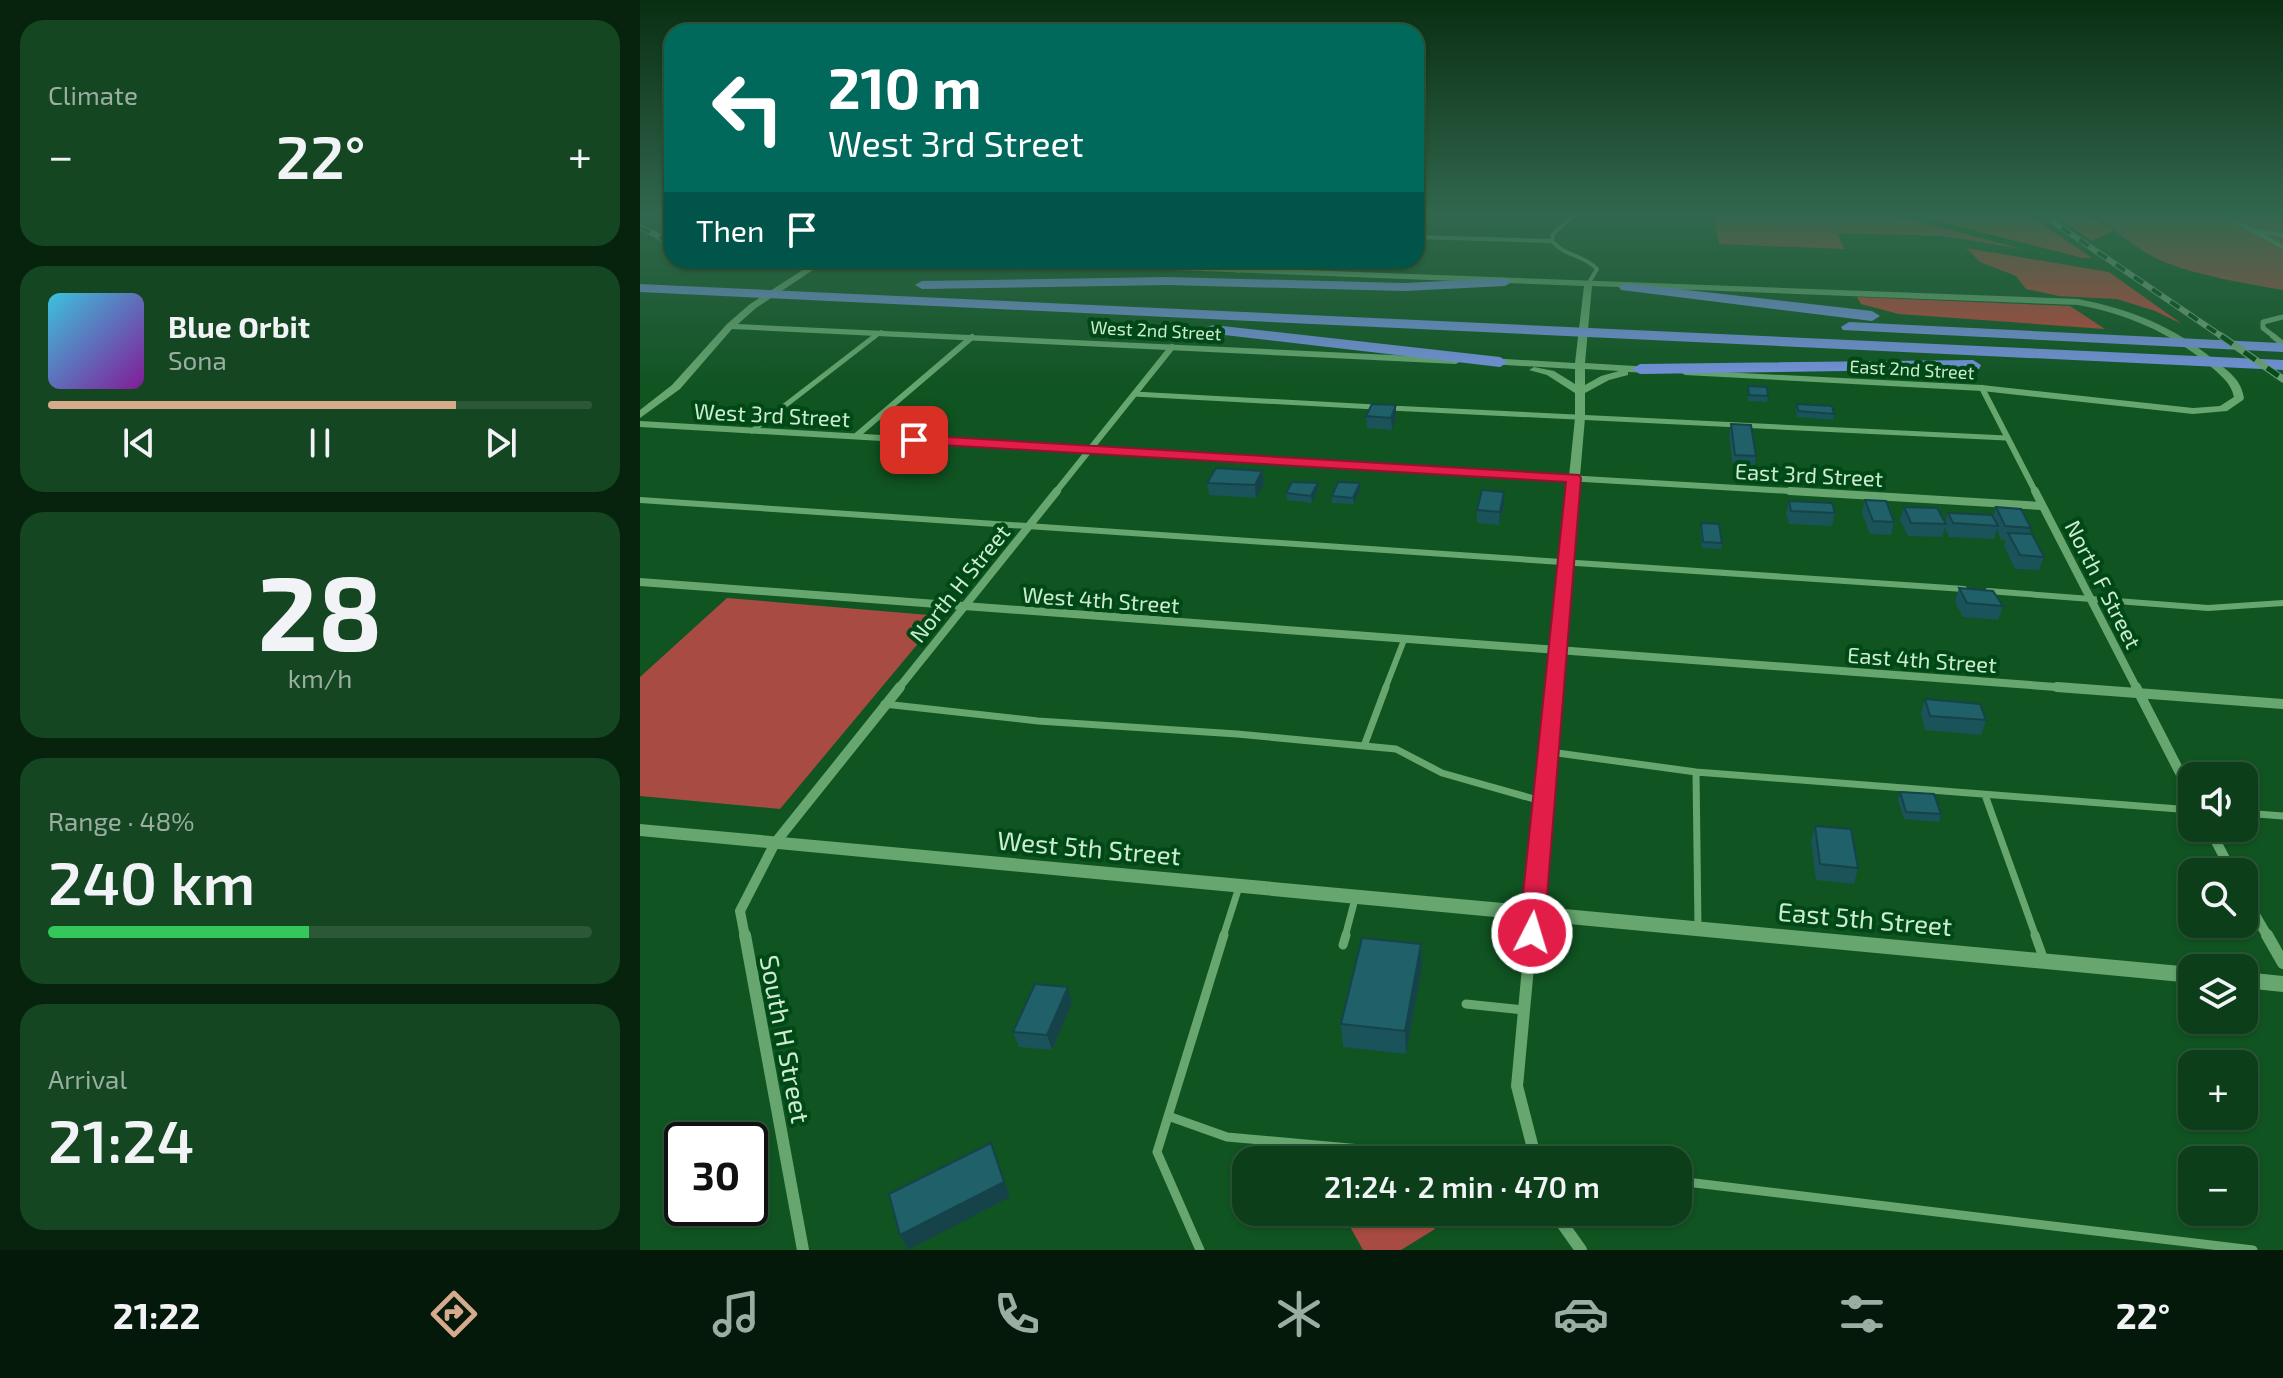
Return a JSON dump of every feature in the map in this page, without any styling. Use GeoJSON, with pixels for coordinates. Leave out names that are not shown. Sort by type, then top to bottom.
{"type":"FeatureCollection","features":[{"type":"Feature","properties":{"kind":"highway"},"geometry":{"type":"LineString","coordinates":[[760,278],[1380,306]]}},
{"type":"Feature","properties":{"kind":"highway"},"geometry":{"type":"LineString","coordinates":[[922,285],[1167,281],[1404,287],[1505,282]]}},
{"type":"Feature","properties":{"kind":"highway"},"geometry":{"type":"LineString","coordinates":[[1626,287],[1878,317],[2122,340]]}},
{"type":"Feature","properties":{"kind":"highway"},"geometry":{"type":"LineString","coordinates":[[647,288],[1520,328],[2283,371]]}},
{"type":"Feature","properties":{"kind":"highway"},"geometry":{"type":"LineString","coordinates":[[948,303],[1112,318],[1500,362]]}},
{"type":"Feature","properties":{"kind":"highway"},"geometry":{"type":"LineString","coordinates":[[1538,313],[1600,316]]}},
{"type":"Feature","properties":{"kind":"highway"},"geometry":{"type":"LineString","coordinates":[[1631,318],[2283,346]]}},
{"type":"Feature","properties":{"kind":"highway"},"geometry":{"type":"LineString","coordinates":[[1640,369],[2182,363],[2283,365]]}},
{"type":"Feature","properties":{"kind":"street"},"geometry":{"type":"LineString","coordinates":[[640,415],[676,387],[730,326],[753,306],[803,273]]}},
{"type":"Feature","properties":{"kind":"street"},"geometry":{"type":"LineString","coordinates":[[1295,273],[1626,287]]}},
{"type":"Feature","properties":{"kind":"street"},"geometry":{"type":"LineString","coordinates":[[1532,1146],[1517,1086],[1580,418],[1580,366],[1588,284]]}},
{"type":"Feature","properties":{"kind":"street","name":"East 2nd Street"},"geometry":{"type":"LineString","coordinates":[[1580,366],[1982,388],[2193,411],[2223,409],[2239,398],[2237,385],[2210,359],[2147,318],[2116,308],[2078,302],[1696,286],[1626,287]]}},
{"type":"Feature","properties":{"kind":"street"},"geometry":{"type":"LineString","coordinates":[[2283,317],[2263,322],[2263,328],[2283,346]]}},
{"type":"Feature","properties":{"kind":"street","name":"West 2nd Street"},"geometry":{"type":"LineString","coordinates":[[730,326],[1580,366]]}},
{"type":"Feature","properties":{"kind":"street"},"geometry":{"type":"LineString","coordinates":[[856,436],[972,337]]}},
{"type":"Feature","properties":{"kind":"street","name":"North H Street"},"geometry":{"type":"LineString","coordinates":[[775,843],[1087,449],[1172,347]]}},
{"type":"Feature","properties":{"kind":"street"},"geometry":{"type":"LineString","coordinates":[[1500,362],[1550,373],[1580,392]]}},
{"type":"Feature","properties":{"kind":"street"},"geometry":{"type":"LineString","coordinates":[[1580,392],[1605,378],[1640,369]]}},
{"type":"Feature","properties":{"kind":"street","name":"North F Street"},"geometry":{"type":"LineString","coordinates":[[1982,388],[2178,770]]}},
{"type":"Feature","properties":{"kind":"street","name":"West 3rd Street"},"geometry":{"type":"LineString","coordinates":[[640,424],[1574,478]]}},
{"type":"Feature","properties":{"kind":"street","name":"East 3rd Street"},"geometry":{"type":"LineString","coordinates":[[1574,478],[2042,506]]}},
{"type":"Feature","properties":{"kind":"street","name":"West 4th Street"},"geometry":{"type":"LineString","coordinates":[[640,582],[1559,651]]}},
{"type":"Feature","properties":{"kind":"street","name":"East 4th Street"},"geometry":{"type":"LineString","coordinates":[[1559,651],[2283,704]]}},
{"type":"Feature","properties":{"kind":"street","name":"West 5th Street"},"geometry":{"type":"LineString","coordinates":[[640,830],[1533,915]]}},
{"type":"Feature","properties":{"kind":"street","name":"South H Street"},"geometry":{"type":"LineString","coordinates":[[775,843],[740,911],[803,1250]]}},
{"type":"Feature","properties":{"kind":"street","name":"East 5th Street"},"geometry":{"type":"LineString","coordinates":[[1533,915],[2178,974]]}},
{"type":"Feature","properties":{"kind":"street"},"geometry":{"type":"LineString","coordinates":[[2258,920],[2283,963]]}},
{"type":"Feature","properties":{"kind":"street"},"geometry":{"type":"LineString","coordinates":[[2258,981],[2283,984]]}},
{"type":"Feature","properties":{"kind":"street"},"geometry":{"type":"LineString","coordinates":[[1564,1226],[1581,1250]]}},
{"type":"Feature","properties":{"kind":"lane"},"geometry":{"type":"LineString","coordinates":[[1588,284],[1594,273]]}},
{"type":"Feature","properties":{"kind":"lane"},"geometry":{"type":"LineString","coordinates":[[752,431],[881,332]]}},
{"type":"Feature","properties":{"kind":"lane"},"geometry":{"type":"LineString","coordinates":[[1134,394],[2006,438]]}},
{"type":"Feature","properties":{"kind":"lane"},"geometry":{"type":"LineString","coordinates":[[640,500],[2208,608],[2283,603]]}},
{"type":"Feature","properties":{"kind":"lane"},"geometry":{"type":"LineString","coordinates":[[1364,746],[1404,640]]}},
{"type":"Feature","properties":{"kind":"lane"},"geometry":{"type":"LineString","coordinates":[[884,704],[1038,721],[1237,734],[1396,749],[1442,773],[1544,802]]}},
{"type":"Feature","properties":{"kind":"lane"},"geometry":{"type":"LineString","coordinates":[[1549,752],[1696,772],[2178,809]]}},
{"type":"Feature","properties":{"kind":"lane"},"geometry":{"type":"LineString","coordinates":[[1696,772],[1698,930]]}},
{"type":"Feature","properties":{"kind":"lane"},"geometry":{"type":"LineString","coordinates":[[1985,795],[2044,960]]}},
{"type":"Feature","properties":{"kind":"lane"},"geometry":{"type":"LineString","coordinates":[[2258,814],[2283,816]]}},
{"type":"Feature","properties":{"kind":"lane"},"geometry":{"type":"LineString","coordinates":[[1200,1250],[1157,1152],[1239,887]]}},
{"type":"Feature","properties":{"kind":"lane"},"geometry":{"type":"LineString","coordinates":[[1343,945],[1355,898]]}},
{"type":"Feature","properties":{"kind":"lane"},"geometry":{"type":"LineString","coordinates":[[1466,1004],[1524,1010]]}},
{"type":"Feature","properties":{"kind":"lane"},"geometry":{"type":"LineString","coordinates":[[1168,1116],[1227,1137],[1327,1146]]}},
{"type":"Feature","properties":{"kind":"lane"},"geometry":{"type":"LineString","coordinates":[[1692,1183],[2253,1250]]}},
{"type":"Feature","properties":{"kind":"shaded area"},"geometry":{"type":"Polygon","coordinates":[[[2009,273],[2111,273],[2182,324],[2155,311],[2117,299],[2059,296],[2026,289],[2016,276],[2009,273]]]}},
{"type":"Feature","properties":{"kind":"shaded area"},"geometry":{"type":"Polygon","coordinates":[[[2200,273],[2283,273],[2283,290],[2200,273]]]}},
{"type":"Feature","properties":{"kind":"shaded area"},"geometry":{"type":"Polygon","coordinates":[[[1857,297],[2070,306],[2105,329],[1899,314],[1861,304],[1857,297]]]}},
{"type":"Feature","properties":{"kind":"shaded area"},"geometry":{"type":"Polygon","coordinates":[[[727,598],[941,616],[780,809],[640,796],[640,677],[727,598]]]}},
{"type":"Feature","properties":{"kind":"shaded area"},"geometry":{"type":"Polygon","coordinates":[[[1350,1226],[1433,1226],[1435,1229],[1401,1250],[1363,1250],[1350,1226]]]}},
{"type":"Feature","properties":{"kind":"building"},"geometry":{"type":"Polygon","coordinates":[[[1748,386],[1767,387],[1768,396],[1749,395],[1748,386]]]}},
{"type":"Feature","properties":{"kind":"building"},"geometry":{"type":"Polygon","coordinates":[[[1372,404],[1396,405],[1391,418],[1366,416],[1372,404]]]}},
{"type":"Feature","properties":{"kind":"building"},"geometry":{"type":"Polygon","coordinates":[[[1797,404],[1832,406],[1834,414],[1798,411],[1797,404]]]}},
{"type":"Feature","properties":{"kind":"building"},"geometry":{"type":"Polygon","coordinates":[[[1731,424],[1751,425],[1756,456],[1735,455],[1731,424]]]}},
{"type":"Feature","properties":{"kind":"building"},"geometry":{"type":"Polygon","coordinates":[[[1216,468],[1262,471],[1255,485],[1207,483],[1216,468]]]}},
{"type":"Feature","properties":{"kind":"building"},"geometry":{"type":"Polygon","coordinates":[[[1292,482],[1318,483],[1311,496],[1286,493],[1292,482]]]}},
{"type":"Feature","properties":{"kind":"building"},"geometry":{"type":"Polygon","coordinates":[[[1338,482],[1360,483],[1353,498],[1332,496],[1338,482]]]}},
{"type":"Feature","properties":{"kind":"building"},"geometry":{"type":"Polygon","coordinates":[[[1482,490],[1504,492],[1500,512],[1477,510],[1482,490]]]}},
{"type":"Feature","properties":{"kind":"building"},"geometry":{"type":"Polygon","coordinates":[[[1865,500],[1886,501],[1894,522],[1873,521],[1865,500]]]}},
{"type":"Feature","properties":{"kind":"building"},"geometry":{"type":"Polygon","coordinates":[[[1789,501],[1832,503],[1835,513],[1791,511],[1789,501]]]}},
{"type":"Feature","properties":{"kind":"building"},"geometry":{"type":"Polygon","coordinates":[[[1904,507],[1937,508],[1946,524],[1911,523],[1904,507]]]}},
{"type":"Feature","properties":{"kind":"building"},"geometry":{"type":"Polygon","coordinates":[[[1996,507],[2021,509],[2031,528],[2005,526],[1996,507]]]}},
{"type":"Feature","properties":{"kind":"building"},"geometry":{"type":"Polygon","coordinates":[[[1948,513],[1992,515],[1998,526],[1953,523],[1948,513]]]}},
{"type":"Feature","properties":{"kind":"building"},"geometry":{"type":"Polygon","coordinates":[[[1701,523],[1719,524],[1722,543],[1703,542],[1701,523]]]}},
{"type":"Feature","properties":{"kind":"building"},"geometry":{"type":"Polygon","coordinates":[[[2008,533],[2032,534],[2044,557],[2020,555],[2008,533]]]}},
{"type":"Feature","properties":{"kind":"building"},"geometry":{"type":"Polygon","coordinates":[[[1959,588],[1993,591],[2003,606],[1967,603],[1959,588]]]}},
{"type":"Feature","properties":{"kind":"building"},"geometry":{"type":"Polygon","coordinates":[[[1925,699],[1980,704],[1986,720],[1930,716],[1925,699]]]}},
{"type":"Feature","properties":{"kind":"building"},"geometry":{"type":"Polygon","coordinates":[[[1900,792],[1934,794],[1941,814],[1906,812],[1900,792]]]}},
{"type":"Feature","properties":{"kind":"building"},"geometry":{"type":"Polygon","coordinates":[[[1815,826],[1851,829],[1858,868],[1820,864],[1815,826]]]}},
{"type":"Feature","properties":{"kind":"building"},"geometry":{"type":"Polygon","coordinates":[[[1362,938],[1421,944],[1405,1031],[1341,1024],[1362,938]]]}},
{"type":"Feature","properties":{"kind":"building"},"geometry":{"type":"Polygon","coordinates":[[[1035,984],[1068,987],[1047,1035],[1013,1032],[1035,984]]]}},
{"type":"Feature","properties":{"kind":"building"},"geometry":{"type":"Polygon","coordinates":[[[991,1143],[1004,1182],[900,1235],[889,1194],[991,1143]]]}},
{"type":"Feature","properties":{"kind":"railway"},"geometry":{"type":"LineString","coordinates":[[2129,273],[2224,338]]}},
{"type":"Feature","properties":{"kind":"railway"},"geometry":{"type":"LineString","coordinates":[[2221,336],[2283,379]]}},
{"type":"Feature","properties":{"kind":"route"},"geometry":{"type":"LineString","coordinates":[[914,440],[1574,478],[1532,933]]}}]}
